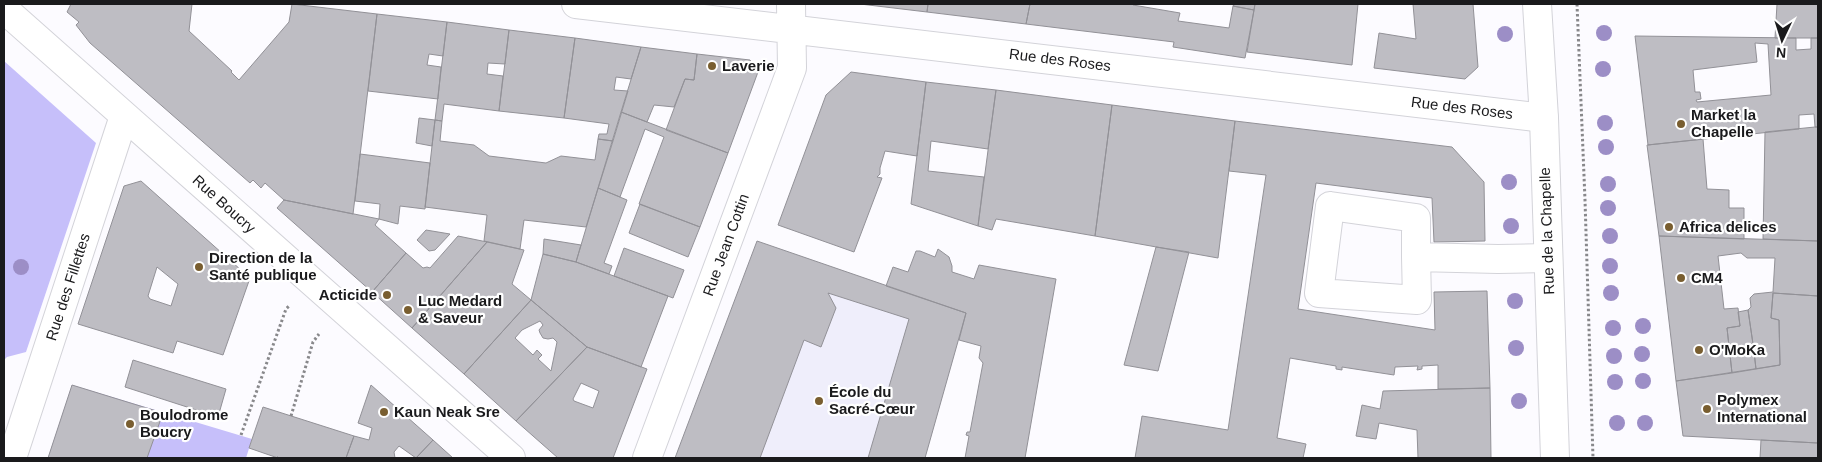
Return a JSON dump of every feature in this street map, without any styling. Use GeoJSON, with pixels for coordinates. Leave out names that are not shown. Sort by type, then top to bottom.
{"type":"FeatureCollection","features":[{"type":"Feature","properties":{"kind":"street","name":"Rue des Roses"},"geometry":{"type":"LineString","coordinates":[[576,4],[791,16],[1544,118]]}},
{"type":"Feature","properties":{"kind":"street","name":"Rue de la Chapelle"},"geometry":{"type":"LineString","coordinates":[[1537,4],[1544,118],[1555,458]]}},
{"type":"Feature","properties":{"kind":"street","name":"Rue Boucry"},"geometry":{"type":"LineString","coordinates":[[4,9],[511,458]]}},
{"type":"Feature","properties":{"kind":"street","name":"Rue Jean Cottin"},"geometry":{"type":"LineString","coordinates":[[646,458],[792,68],[791,16]]}},
{"type":"Feature","properties":{"kind":"street","name":"Rue des Fillettes"},"geometry":{"type":"LineString","coordinates":[[12,458],[124,116]]}},
{"type":"Feature","properties":{"kind":"street"},"geometry":{"type":"LineString","coordinates":[[1330,206],[1416,218],[1416,257],[1417,300],[1319,293],[1330,206]]}},
{"type":"Feature","properties":{"kind":"street"},"geometry":{"type":"LineString","coordinates":[[1416,257],[1548,258]]}},
{"type":"Feature","properties":{"kind":"path"},"geometry":{"type":"LineString","coordinates":[[1577,4],[1586,200],[1592,458]]}},
{"type":"Feature","properties":{"kind":"path"},"geometry":{"type":"LineString","coordinates":[[241,435],[286,309]]}},
{"type":"Feature","properties":{"kind":"path"},"geometry":{"type":"LineString","coordinates":[[291,416],[314,342]]}},
{"type":"Feature","properties":{"kind":"shaded area"},"geometry":{"type":"Polygon","coordinates":[[[4,61],[96,143],[26,352],[7,357],[4,360],[4,61]]]}},
{"type":"Feature","properties":{"kind":"shaded area","name":"École du Sacré-Cœur"},"geometry":{"type":"Polygon","coordinates":[[[757,241],[966,313],[925,458],[675,458],[757,241]]]}},
{"type":"Feature","properties":{"kind":"shaded area","name":"Boulodrome Boucry"},"geometry":{"type":"Polygon","coordinates":[[[72,385],[252,439],[246,458],[48,458],[72,385]]]}},
{"type":"Feature","properties":{"kind":"building"},"geometry":{"type":"Polygon","coordinates":[[[71,4],[192,4],[189,31],[232,71],[239,80],[289,22],[292,4],[377,14],[353,214],[284,200],[265,183],[261,188],[253,180],[250,183],[90,43],[76,25],[79,22],[67,12],[71,4]]]}},
{"type":"Feature","properties":{"kind":"building"},"geometry":{"type":"Polygon","coordinates":[[[860,4],[928,4],[927,12],[860,4]]]}},
{"type":"Feature","properties":{"kind":"building"},"geometry":{"type":"Polygon","coordinates":[[[928,4],[1030,4],[1026,24],[927,12],[928,4]]]}},
{"type":"Feature","properties":{"kind":"building"},"geometry":{"type":"Polygon","coordinates":[[[1030,4],[1134,4],[1180,13],[1178,21],[1229,28],[1233,6],[1254,10],[1245,58],[1173,47],[1174,42],[1026,24],[1030,4]]]}},
{"type":"Feature","properties":{"kind":"building"},"geometry":{"type":"Polygon","coordinates":[[[1234,4],[1255,4],[1254,10],[1233,6],[1234,4]]]}},
{"type":"Feature","properties":{"kind":"building"},"geometry":{"type":"Polygon","coordinates":[[[1255,4],[1358,4],[1352,65],[1247,52],[1255,4]]]}},
{"type":"Feature","properties":{"kind":"building"},"geometry":{"type":"Polygon","coordinates":[[[1413,4],[1473,4],[1478,67],[1465,79],[1374,68],[1379,33],[1416,39],[1413,4]]]}},
{"type":"Feature","properties":{"kind":"building"},"geometry":{"type":"Polygon","coordinates":[[[1777,4],[1818,4],[1818,38],[1775,38],[1777,4]]]}},
{"type":"Feature","properties":{"kind":"building"},"geometry":{"type":"Polygon","coordinates":[[[377,14],[447,22],[443,56],[429,54],[427,65],[441,67],[438,99],[368,91],[377,14]]]}},
{"type":"Feature","properties":{"kind":"building"},"geometry":{"type":"Polygon","coordinates":[[[447,22],[509,30],[505,64],[488,63],[487,74],[503,76],[499,111],[444,104],[442,121],[435,120],[447,22]]]}},
{"type":"Feature","properties":{"kind":"building"},"geometry":{"type":"Polygon","coordinates":[[[509,30],[575,38],[564,118],[499,111],[509,30]]]}},
{"type":"Feature","properties":{"kind":"building"},"geometry":{"type":"Polygon","coordinates":[[[1635,36],[1796,38],[1796,50],[1811,49],[1811,38],[1818,38],[1818,127],[1815,127],[1814,114],[1799,115],[1799,129],[1648,145],[1635,36]],[[1755,43],[1757,62],[1693,70],[1695,92],[1700,92],[1701,99],[1696,100],[1697,102],[1771,95],[1768,44],[1755,43]]]}},
{"type":"Feature","properties":{"kind":"building"},"geometry":{"type":"Polygon","coordinates":[[[575,38],[641,47],[631,79],[616,77],[614,90],[628,91],[613,141],[598,139],[599,134],[607,134],[609,124],[564,118],[575,38]]]}},
{"type":"Feature","properties":{"kind":"building"},"geometry":{"type":"Polygon","coordinates":[[[641,47],[697,54],[694,80],[685,79],[674,107],[654,105],[647,122],[621,112],[641,47]]]}},
{"type":"Feature","properties":{"kind":"building"},"geometry":{"type":"Polygon","coordinates":[[[697,54],[750,60],[758,72],[728,153],[666,130],[685,79],[694,80],[697,54]]]}},
{"type":"Feature","properties":{"kind":"building"},"geometry":{"type":"Polygon","coordinates":[[[851,72],[926,82],[917,156],[885,151],[880,174],[877,177],[882,178],[854,252],[778,225],[826,95],[851,72]]]}},
{"type":"Feature","properties":{"kind":"building"},"geometry":{"type":"Polygon","coordinates":[[[926,82],[996,90],[988,149],[931,141],[928,171],[984,177],[978,226],[911,204],[926,82]]]}},
{"type":"Feature","properties":{"kind":"building"},"geometry":{"type":"Polygon","coordinates":[[[996,90],[1112,105],[1095,236],[996,219],[992,230],[978,226],[996,90]]]}},
{"type":"Feature","properties":{"kind":"building"},"geometry":{"type":"Polygon","coordinates":[[[1112,105],[1235,121],[1218,258],[1095,236],[1112,105]]]}},
{"type":"Feature","properties":{"kind":"building"},"geometry":{"type":"Polygon","coordinates":[[[621,112],[728,153],[700,227],[639,204],[664,137],[645,129],[620,197],[598,188],[621,112]]]}},
{"type":"Feature","properties":{"kind":"building"},"geometry":{"type":"Polygon","coordinates":[[[419,118],[435,120],[432,146],[416,143],[419,118]]]}},
{"type":"Feature","properties":{"kind":"building"},"geometry":{"type":"Polygon","coordinates":[[[435,120],[442,121],[440,141],[474,145],[489,156],[546,163],[561,156],[595,160],[598,139],[613,141],[586,227],[524,220],[520,249],[484,241],[487,215],[425,207],[435,120]]]}},
{"type":"Feature","properties":{"kind":"building"},"geometry":{"type":"Polygon","coordinates":[[[1235,121],[1452,147],[1484,182],[1485,241],[1434,242],[1432,198],[1316,183],[1298,309],[1435,330],[1434,292],[1487,291],[1490,388],[1438,389],[1438,365],[1422,366],[1422,369],[1417,370],[1418,366],[1395,367],[1394,375],[1342,367],[1342,370],[1336,369],[1336,366],[1290,358],[1277,438],[1306,444],[1303,458],[1135,458],[1142,416],[1228,430],[1266,175],[1229,171],[1235,121]]]}},
{"type":"Feature","properties":{"kind":"building"},"geometry":{"type":"Polygon","coordinates":[[[1818,127],[1818,241],[1763,239],[1765,132],[1818,127]]]}},
{"type":"Feature","properties":{"kind":"building"},"geometry":{"type":"Polygon","coordinates":[[[1703,139],[1707,189],[1729,190],[1729,208],[1744,208],[1744,239],[1659,236],[1647,145],[1703,139]]]}},
{"type":"Feature","properties":{"kind":"building"},"geometry":{"type":"Polygon","coordinates":[[[360,154],[430,163],[425,209],[400,206],[398,224],[379,219],[380,204],[355,201],[360,154]]]}},
{"type":"Feature","properties":{"kind":"building","name":"Direction de la Santé publique"},"geometry":{"type":"Polygon","coordinates":[[[141,181],[250,278],[223,355],[177,341],[173,353],[78,324],[124,186],[141,181]],[[157,267],[148,296],[150,299],[171,306],[178,284],[157,267]]]}},
{"type":"Feature","properties":{"kind":"building"},"geometry":{"type":"Polygon","coordinates":[[[598,188],[627,200],[604,263],[612,266],[609,274],[576,262],[598,188]]]}},
{"type":"Feature","properties":{"kind":"building"},"geometry":{"type":"Polygon","coordinates":[[[284,200],[379,219],[375,225],[406,253],[372,292],[277,208],[284,200]]]}},
{"type":"Feature","properties":{"kind":"building"},"geometry":{"type":"Polygon","coordinates":[[[640,204],[700,227],[688,257],[629,233],[640,204]]]}},
{"type":"Feature","properties":{"kind":"building"},"geometry":{"type":"Polygon","coordinates":[[[426,230],[450,234],[435,250],[429,251],[417,240],[426,230]]]}},
{"type":"Feature","properties":{"kind":"building"},"geometry":{"type":"Polygon","coordinates":[[[458,236],[487,242],[412,328],[372,292],[406,253],[423,268],[430,268],[458,236]]]}},
{"type":"Feature","properties":{"kind":"building"},"geometry":{"type":"Polygon","coordinates":[[[1659,236],[1818,241],[1818,296],[1773,293],[1771,318],[1779,320],[1780,365],[1756,369],[1754,352],[1746,354],[1745,346],[1753,344],[1748,310],[1751,307],[1750,298],[1754,294],[1773,292],[1775,258],[1747,258],[1741,253],[1718,256],[1724,309],[1738,308],[1740,326],[1727,328],[1732,373],[1676,381],[1659,236]]]}},
{"type":"Feature","properties":{"kind":"building"},"geometry":{"type":"Polygon","coordinates":[[[544,239],[581,245],[576,262],[543,254],[544,239]]]}},
{"type":"Feature","properties":{"kind":"building","name":"École du Sacré-Cœur"},"geometry":{"type":"Polygon","coordinates":[[[757,241],[966,313],[925,458],[868,458],[909,319],[828,293],[836,308],[821,347],[804,340],[760,458],[675,458],[757,241]]]}},
{"type":"Feature","properties":{"kind":"building"},"geometry":{"type":"Polygon","coordinates":[[[487,242],[524,250],[512,284],[531,300],[464,374],[412,328],[487,242]]]}},
{"type":"Feature","properties":{"kind":"building"},"geometry":{"type":"Polygon","coordinates":[[[1156,247],[1189,252],[1158,371],[1124,365],[1156,247]]]}},
{"type":"Feature","properties":{"kind":"building"},"geometry":{"type":"Polygon","coordinates":[[[624,248],[684,270],[673,298],[614,276],[624,248]]]}},
{"type":"Feature","properties":{"kind":"building"},"geometry":{"type":"Polygon","coordinates":[[[938,249],[949,257],[952,272],[974,279],[979,265],[1056,279],[1025,458],[965,458],[969,436],[966,435],[967,432],[970,432],[983,363],[979,358],[981,346],[959,340],[966,313],[886,286],[893,267],[908,272],[916,251],[935,257],[938,249]]]}},
{"type":"Feature","properties":{"kind":"building"},"geometry":{"type":"Polygon","coordinates":[[[543,254],[576,262],[668,296],[641,367],[587,347],[531,300],[543,254]]]}},
{"type":"Feature","properties":{"kind":"building"},"geometry":{"type":"Polygon","coordinates":[[[1773,293],[1818,296],[1818,443],[1683,436],[1676,381],[1780,365],[1779,320],[1771,318],[1773,293]]]}},
{"type":"Feature","properties":{"kind":"building"},"geometry":{"type":"Polygon","coordinates":[[[531,300],[587,347],[516,421],[464,374],[531,300]],[[540,321],[522,330],[515,338],[533,355],[537,350],[542,355],[538,359],[551,371],[557,342],[553,338],[543,338],[539,330],[543,325],[540,321]]]}},
{"type":"Feature","properties":{"kind":"building"},"geometry":{"type":"Polygon","coordinates":[[[1748,310],[1753,344],[1745,346],[1746,354],[1754,352],[1756,369],[1732,373],[1727,328],[1740,326],[1738,312],[1748,310]]]}},
{"type":"Feature","properties":{"kind":"building"},"geometry":{"type":"Polygon","coordinates":[[[587,347],[647,369],[613,458],[558,458],[516,421],[587,347]],[[581,383],[573,399],[593,408],[599,391],[581,383]]]}},
{"type":"Feature","properties":{"kind":"building"},"geometry":{"type":"Polygon","coordinates":[[[133,360],[226,389],[218,417],[125,387],[133,360]]]}},
{"type":"Feature","properties":{"kind":"building","name":"Boulodrome Boucry"},"geometry":{"type":"Polygon","coordinates":[[[72,385],[163,413],[147,458],[48,458],[72,385]]]}},
{"type":"Feature","properties":{"kind":"building"},"geometry":{"type":"Polygon","coordinates":[[[371,385],[433,440],[416,458],[399,446],[394,452],[395,458],[346,458],[354,436],[369,440],[372,428],[358,423],[371,385]]]}},
{"type":"Feature","properties":{"kind":"building"},"geometry":{"type":"Polygon","coordinates":[[[1490,388],[1491,458],[1418,458],[1417,430],[1379,423],[1376,439],[1356,436],[1362,405],[1380,409],[1383,391],[1490,388]]]}},
{"type":"Feature","properties":{"kind":"building"},"geometry":{"type":"Polygon","coordinates":[[[263,407],[354,436],[346,458],[278,458],[249,448],[263,407]]]}},
{"type":"Feature","properties":{"kind":"building"},"geometry":{"type":"Polygon","coordinates":[[[433,440],[453,458],[416,458],[433,440]]]}},
{"type":"Feature","properties":{"kind":"building"},"geometry":{"type":"Polygon","coordinates":[[[1761,440],[1818,443],[1818,458],[1760,458],[1761,440]]]}},
{"type":"Feature","properties":{"kind":"place","name":"Laverie"},"geometry":{"type":"Point","coordinates":[712,66]}},
{"type":"Feature","properties":{"kind":"place","name":"Market la Chapelle"},"geometry":{"type":"Point","coordinates":[1681,124]}},
{"type":"Feature","properties":{"kind":"place","name":"Africa delices"},"geometry":{"type":"Point","coordinates":[1669,227]}},
{"type":"Feature","properties":{"kind":"place","name":"Direction de la Santé publique"},"geometry":{"type":"Point","coordinates":[199,267]}},
{"type":"Feature","properties":{"kind":"place","name":"CM4"},"geometry":{"type":"Point","coordinates":[1681,278]}},
{"type":"Feature","properties":{"kind":"place","name":"Acticide"},"geometry":{"type":"Point","coordinates":[387,295]}},
{"type":"Feature","properties":{"kind":"place","name":"Luc Medard & Saveur"},"geometry":{"type":"Point","coordinates":[408,310]}},
{"type":"Feature","properties":{"kind":"place","name":"O'MoKa"},"geometry":{"type":"Point","coordinates":[1699,350]}},
{"type":"Feature","properties":{"kind":"place","name":"École du Sacré-Cœur"},"geometry":{"type":"Point","coordinates":[819,401]}},
{"type":"Feature","properties":{"kind":"place","name":"Polymex International"},"geometry":{"type":"Point","coordinates":[1707,409]}},
{"type":"Feature","properties":{"kind":"place","name":"Kaun Neak Sre"},"geometry":{"type":"Point","coordinates":[384,412]}},
{"type":"Feature","properties":{"kind":"place","name":"Boulodrome Boucry"},"geometry":{"type":"Point","coordinates":[130,424]}}]}
